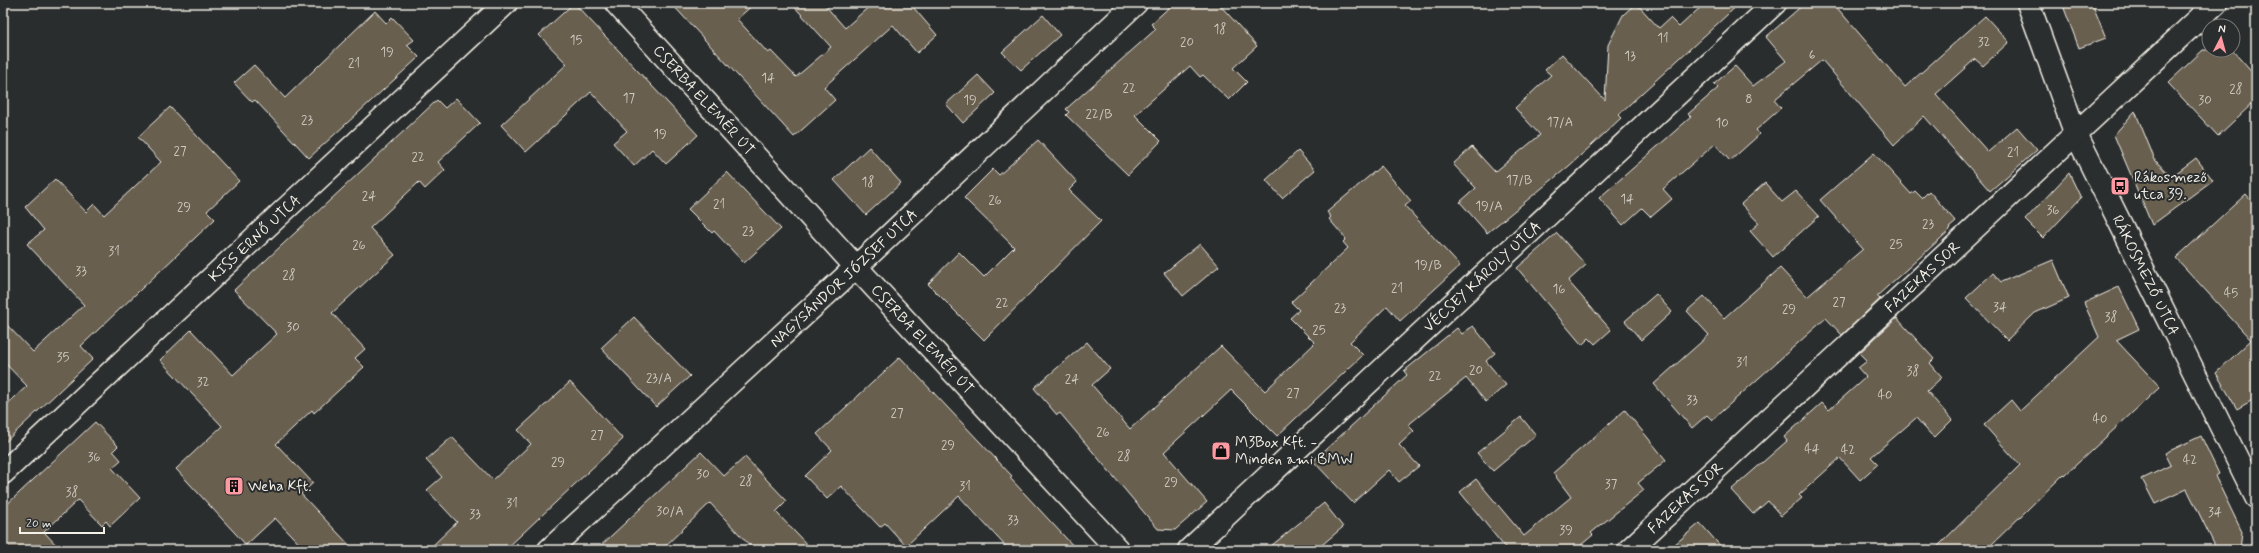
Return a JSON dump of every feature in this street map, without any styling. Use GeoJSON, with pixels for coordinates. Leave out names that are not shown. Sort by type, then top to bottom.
{"type":"FeatureCollection","features":[{"type":"Feature","properties":{"kind":"street","name":"KISS ERNŐ UTCA"},"geometry":{"type":"LineString","coordinates":[[3,473],[506,3]]}},
{"type":"Feature","properties":{"kind":"street","name":"CSERBA ELEMÉR ÚT"},"geometry":{"type":"LineString","coordinates":[[616,3],[856,267],[1118,550]]}},
{"type":"Feature","properties":{"kind":"street","name":"NAGYSÁNDOR JÓZSEF UTCA"},"geometry":{"type":"LineString","coordinates":[[549,550],[856,267],[1136,3]]}},
{"type":"Feature","properties":{"kind":"street","name":"VÉCSEY KÁROLY UTCA"},"geometry":{"type":"LineString","coordinates":[[1189,550],[1775,3]]}},
{"type":"Feature","properties":{"kind":"street","name":"RÁKOSMEZŐ UTCA"},"geometry":{"type":"LineString","coordinates":[[2028,3],[2076,132],[2256,498]]}},
{"type":"Feature","properties":{"kind":"street","name":"FAZEKAS SOR"},"geometry":{"type":"LineString","coordinates":[[1629,550],[2216,3]]}},
{"type":"Feature","properties":{"kind":"building"},"geometry":{"type":"Polygon","coordinates":[[[574,3],[698,135],[666,164],[652,149],[634,166],[613,143],[627,131],[591,92],[526,152],[501,125],[567,64],[539,35],[574,3]]]}},
{"type":"Feature","properties":{"kind":"building"},"geometry":{"type":"Polygon","coordinates":[[[671,3],[755,3],[737,19],[768,53],[771,51],[796,77],[831,47],[791,3],[823,3],[845,28],[873,3],[917,3],[913,7],[937,35],[917,53],[893,25],[824,87],[835,100],[794,137],[671,3]]]}},
{"type":"Feature","properties":{"kind":"building"},"geometry":{"type":"Polygon","coordinates":[[[1174,3],[1218,3],[1257,46],[1233,68],[1247,82],[1229,100],[1203,75],[1200,77],[1190,66],[1135,115],[1161,141],[1128,175],[1066,115],[1069,112],[1066,109],[1156,29],[1151,24],[1174,3]]]}},
{"type":"Feature","properties":{"kind":"building"},"geometry":{"type":"Polygon","coordinates":[[[1636,3],[1659,28],[1670,18],[1679,27],[1705,3],[1740,3],[1618,115],[1621,118],[1569,166],[1487,233],[1460,202],[1476,188],[1453,164],[1472,147],[1495,172],[1540,135],[1515,108],[1551,75],[1545,70],[1562,54],[1605,100],[1608,45],[1623,15],[1636,3]]]}},
{"type":"Feature","properties":{"kind":"building"},"geometry":{"type":"Polygon","coordinates":[[[1805,3],[1833,3],[1905,87],[1985,16],[2009,42],[1983,66],[1975,59],[1936,94],[1988,152],[2017,127],[2037,150],[1990,191],[1924,116],[1894,145],[1822,60],[1774,100],[1781,108],[1756,130],[1760,134],[1730,161],[1715,144],[1663,189],[1672,199],[1651,217],[1642,208],[1623,225],[1599,198],[1691,117],[1688,114],[1718,88],[1714,84],[1735,66],[1753,86],[1786,61],[1766,37],[1805,3]]]}},
{"type":"Feature","properties":{"kind":"building"},"geometry":{"type":"Polygon","coordinates":[[[2062,3],[2092,3],[2106,38],[2079,48],[2062,3]]]}},
{"type":"Feature","properties":{"kind":"building"},"geometry":{"type":"Polygon","coordinates":[[[375,11],[386,23],[392,17],[414,40],[407,45],[419,57],[309,158],[255,100],[252,102],[234,83],[254,65],[285,98],[375,11]]]}},
{"type":"Feature","properties":{"kind":"building"},"geometry":{"type":"Polygon","coordinates":[[[1043,15],[1060,35],[1021,70],[1002,52],[1043,15]]]}},
{"type":"Feature","properties":{"kind":"building"},"geometry":{"type":"Polygon","coordinates":[[[2201,52],[2201,58],[2239,58],[2256,77],[2256,100],[2218,136],[2168,83],[2201,52]]]}},
{"type":"Feature","properties":{"kind":"building"},"geometry":{"type":"Polygon","coordinates":[[[978,75],[995,93],[963,123],[946,104],[978,75]]]}},
{"type":"Feature","properties":{"kind":"building"},"geometry":{"type":"Polygon","coordinates":[[[456,98],[480,123],[438,162],[445,170],[425,189],[419,182],[370,228],[395,255],[332,313],[365,349],[355,358],[364,367],[314,413],[312,410],[276,444],[313,483],[301,494],[354,550],[305,550],[275,518],[246,545],[176,469],[222,426],[160,360],[191,330],[233,375],[277,334],[234,290],[437,100],[445,108],[456,98]]]}},
{"type":"Feature","properties":{"kind":"building"},"geometry":{"type":"Polygon","coordinates":[[[170,107],[239,181],[207,211],[215,219],[81,346],[93,359],[3,444],[3,408],[27,386],[3,361],[3,321],[33,352],[84,305],[27,244],[44,230],[25,207],[55,179],[86,212],[94,204],[104,215],[161,162],[138,137],[170,107]]]}},
{"type":"Feature","properties":{"kind":"building"},"geometry":{"type":"Polygon","coordinates":[[[2135,111],[2155,160],[2171,177],[2196,158],[2213,180],[2152,225],[2114,135],[2135,111]]]}},
{"type":"Feature","properties":{"kind":"building"},"geometry":{"type":"Polygon","coordinates":[[[1038,140],[1077,182],[1069,190],[1101,221],[984,340],[928,284],[959,252],[984,277],[1014,247],[964,198],[993,169],[999,175],[1038,140]]]}},
{"type":"Feature","properties":{"kind":"building"},"geometry":{"type":"Polygon","coordinates":[[[869,147],[901,183],[866,215],[834,180],[869,147]]]}},
{"type":"Feature","properties":{"kind":"building"},"geometry":{"type":"Polygon","coordinates":[[[1298,151],[1315,170],[1282,198],[1266,180],[1298,151]]]}},
{"type":"Feature","properties":{"kind":"building"},"geometry":{"type":"Polygon","coordinates":[[[1874,153],[1911,194],[1915,191],[1922,198],[1929,191],[1956,222],[1949,228],[1950,230],[1877,296],[1880,299],[1842,335],[1826,318],[1712,420],[1707,415],[1692,428],[1654,384],[1709,335],[1687,311],[1704,296],[1724,318],[1780,268],[1807,297],[1863,249],[1820,200],[1874,153]]]}},
{"type":"Feature","properties":{"kind":"building"},"geometry":{"type":"Polygon","coordinates":[[[1381,166],[1411,201],[1405,206],[1460,266],[1400,321],[1387,306],[1350,342],[1363,355],[1277,436],[1231,390],[1164,452],[1207,502],[1175,530],[1158,529],[1060,413],[1057,415],[1034,388],[1087,342],[1110,369],[1092,385],[1130,429],[1221,346],[1265,391],[1315,343],[1290,318],[1299,310],[1291,302],[1348,248],[1343,242],[1346,239],[1329,219],[1331,217],[1327,212],[1381,166]]]}},
{"type":"Feature","properties":{"kind":"building"},"geometry":{"type":"Polygon","coordinates":[[[727,172],[781,229],[744,263],[714,231],[712,233],[688,209],[727,172]]]}},
{"type":"Feature","properties":{"kind":"building"},"geometry":{"type":"Polygon","coordinates":[[[2069,173],[2081,198],[2043,238],[2025,220],[2069,173]]]}},
{"type":"Feature","properties":{"kind":"building"},"geometry":{"type":"Polygon","coordinates":[[[1765,183],[1782,202],[1796,191],[1819,216],[1773,257],[1750,231],[1759,223],[1741,204],[1765,183]]]}},
{"type":"Feature","properties":{"kind":"building"},"geometry":{"type":"Polygon","coordinates":[[[2246,194],[2256,206],[2256,398],[2237,409],[2216,373],[2251,340],[2176,258],[2246,194]]]}},
{"type":"Feature","properties":{"kind":"building"},"geometry":{"type":"Polygon","coordinates":[[[1557,233],[1586,265],[1568,281],[1611,330],[1595,344],[1589,338],[1582,345],[1517,268],[1557,233]]]}},
{"type":"Feature","properties":{"kind":"building"},"geometry":{"type":"Polygon","coordinates":[[[1200,244],[1219,266],[1183,296],[1164,273],[1200,244]]]}},
{"type":"Feature","properties":{"kind":"building"},"geometry":{"type":"Polygon","coordinates":[[[2053,260],[2069,298],[2035,313],[2007,340],[1966,298],[1993,273],[2001,282],[2053,260]]]}},
{"type":"Feature","properties":{"kind":"building"},"geometry":{"type":"Polygon","coordinates":[[[2119,287],[2139,329],[2116,340],[2160,387],[2065,475],[2064,474],[1986,550],[1934,550],[2020,465],[1984,425],[2011,400],[2020,411],[2099,337],[2084,303],[2119,287]]]}},
{"type":"Feature","properties":{"kind":"building"},"geometry":{"type":"Polygon","coordinates":[[[1656,294],[1672,312],[1641,340],[1625,321],[1656,294]]]}},
{"type":"Feature","properties":{"kind":"building"},"geometry":{"type":"Polygon","coordinates":[[[634,317],[690,376],[656,407],[601,348],[634,317]]]}},
{"type":"Feature","properties":{"kind":"building"},"geometry":{"type":"Polygon","coordinates":[[[1897,318],[1934,359],[1930,363],[1942,377],[1927,391],[1952,420],[1934,438],[1916,418],[1871,457],[1878,464],[1860,480],[1840,458],[1799,495],[1802,498],[1781,516],[1768,501],[1753,514],[1731,490],[1787,441],[1784,437],[1822,403],[1829,410],[1866,377],[1858,368],[1867,361],[1859,353],[1897,318]]]}},
{"type":"Feature","properties":{"kind":"building"},"geometry":{"type":"Polygon","coordinates":[[[1473,326],[1495,353],[1486,361],[1506,385],[1486,402],[1466,378],[1408,425],[1414,431],[1399,445],[1419,466],[1399,482],[1389,470],[1353,503],[1313,461],[1407,375],[1404,371],[1457,328],[1462,334],[1473,326]]]}},
{"type":"Feature","properties":{"kind":"building"},"geometry":{"type":"Polygon","coordinates":[[[900,357],[1012,476],[1010,478],[1077,550],[1009,550],[959,496],[906,546],[885,523],[880,527],[841,486],[827,499],[805,476],[832,450],[817,434],[900,357]]]}},
{"type":"Feature","properties":{"kind":"building"},"geometry":{"type":"Polygon","coordinates":[[[570,382],[623,439],[505,550],[428,550],[457,522],[427,490],[442,477],[426,460],[452,437],[493,480],[531,444],[518,430],[570,382]]]}},
{"type":"Feature","properties":{"kind":"building"},"geometry":{"type":"Polygon","coordinates":[[[1625,410],[1666,460],[1638,483],[1644,490],[1591,533],[1593,535],[1575,550],[1507,550],[1460,492],[1476,479],[1524,536],[1571,497],[1553,473],[1625,410]]]}},
{"type":"Feature","properties":{"kind":"building"},"geometry":{"type":"Polygon","coordinates":[[[1521,417],[1536,435],[1493,471],[1477,453],[1521,417]]]}},
{"type":"Feature","properties":{"kind":"building"},"geometry":{"type":"Polygon","coordinates":[[[95,422],[118,446],[113,451],[121,460],[112,468],[140,498],[110,526],[106,521],[102,525],[78,500],[44,532],[61,550],[3,550],[3,508],[95,422]]]}},
{"type":"Feature","properties":{"kind":"building"},"geometry":{"type":"Polygon","coordinates":[[[2201,436],[2219,474],[2215,476],[2242,532],[2240,550],[2217,550],[2187,489],[2155,504],[2142,479],[2171,465],[2165,453],[2201,436]]]}},
{"type":"Feature","properties":{"kind":"building"},"geometry":{"type":"Polygon","coordinates":[[[701,452],[724,476],[745,457],[787,501],[776,512],[812,550],[754,550],[710,503],[661,550],[596,550],[701,452]]]}},
{"type":"Feature","properties":{"kind":"building"},"geometry":{"type":"Polygon","coordinates":[[[1324,503],[1343,527],[1316,550],[1266,550],[1324,503]]]}},
{"type":"Feature","properties":{"kind":"building"},"geometry":{"type":"Polygon","coordinates":[[[1700,523],[1724,550],[1668,550],[1700,523]]]}},
{"type":"Feature","properties":{"kind":"place","name":"Rákosmező utca 39."},"geometry":{"type":"Point","coordinates":[2120,186]}},
{"type":"Feature","properties":{"kind":"place","name":"M3Box Kft. - Minden ami BMW"},"geometry":{"type":"Point","coordinates":[1221,451]}},
{"type":"Feature","properties":{"kind":"place","name":"Weha Kft."},"geometry":{"type":"Point","coordinates":[234,486]}}]}
